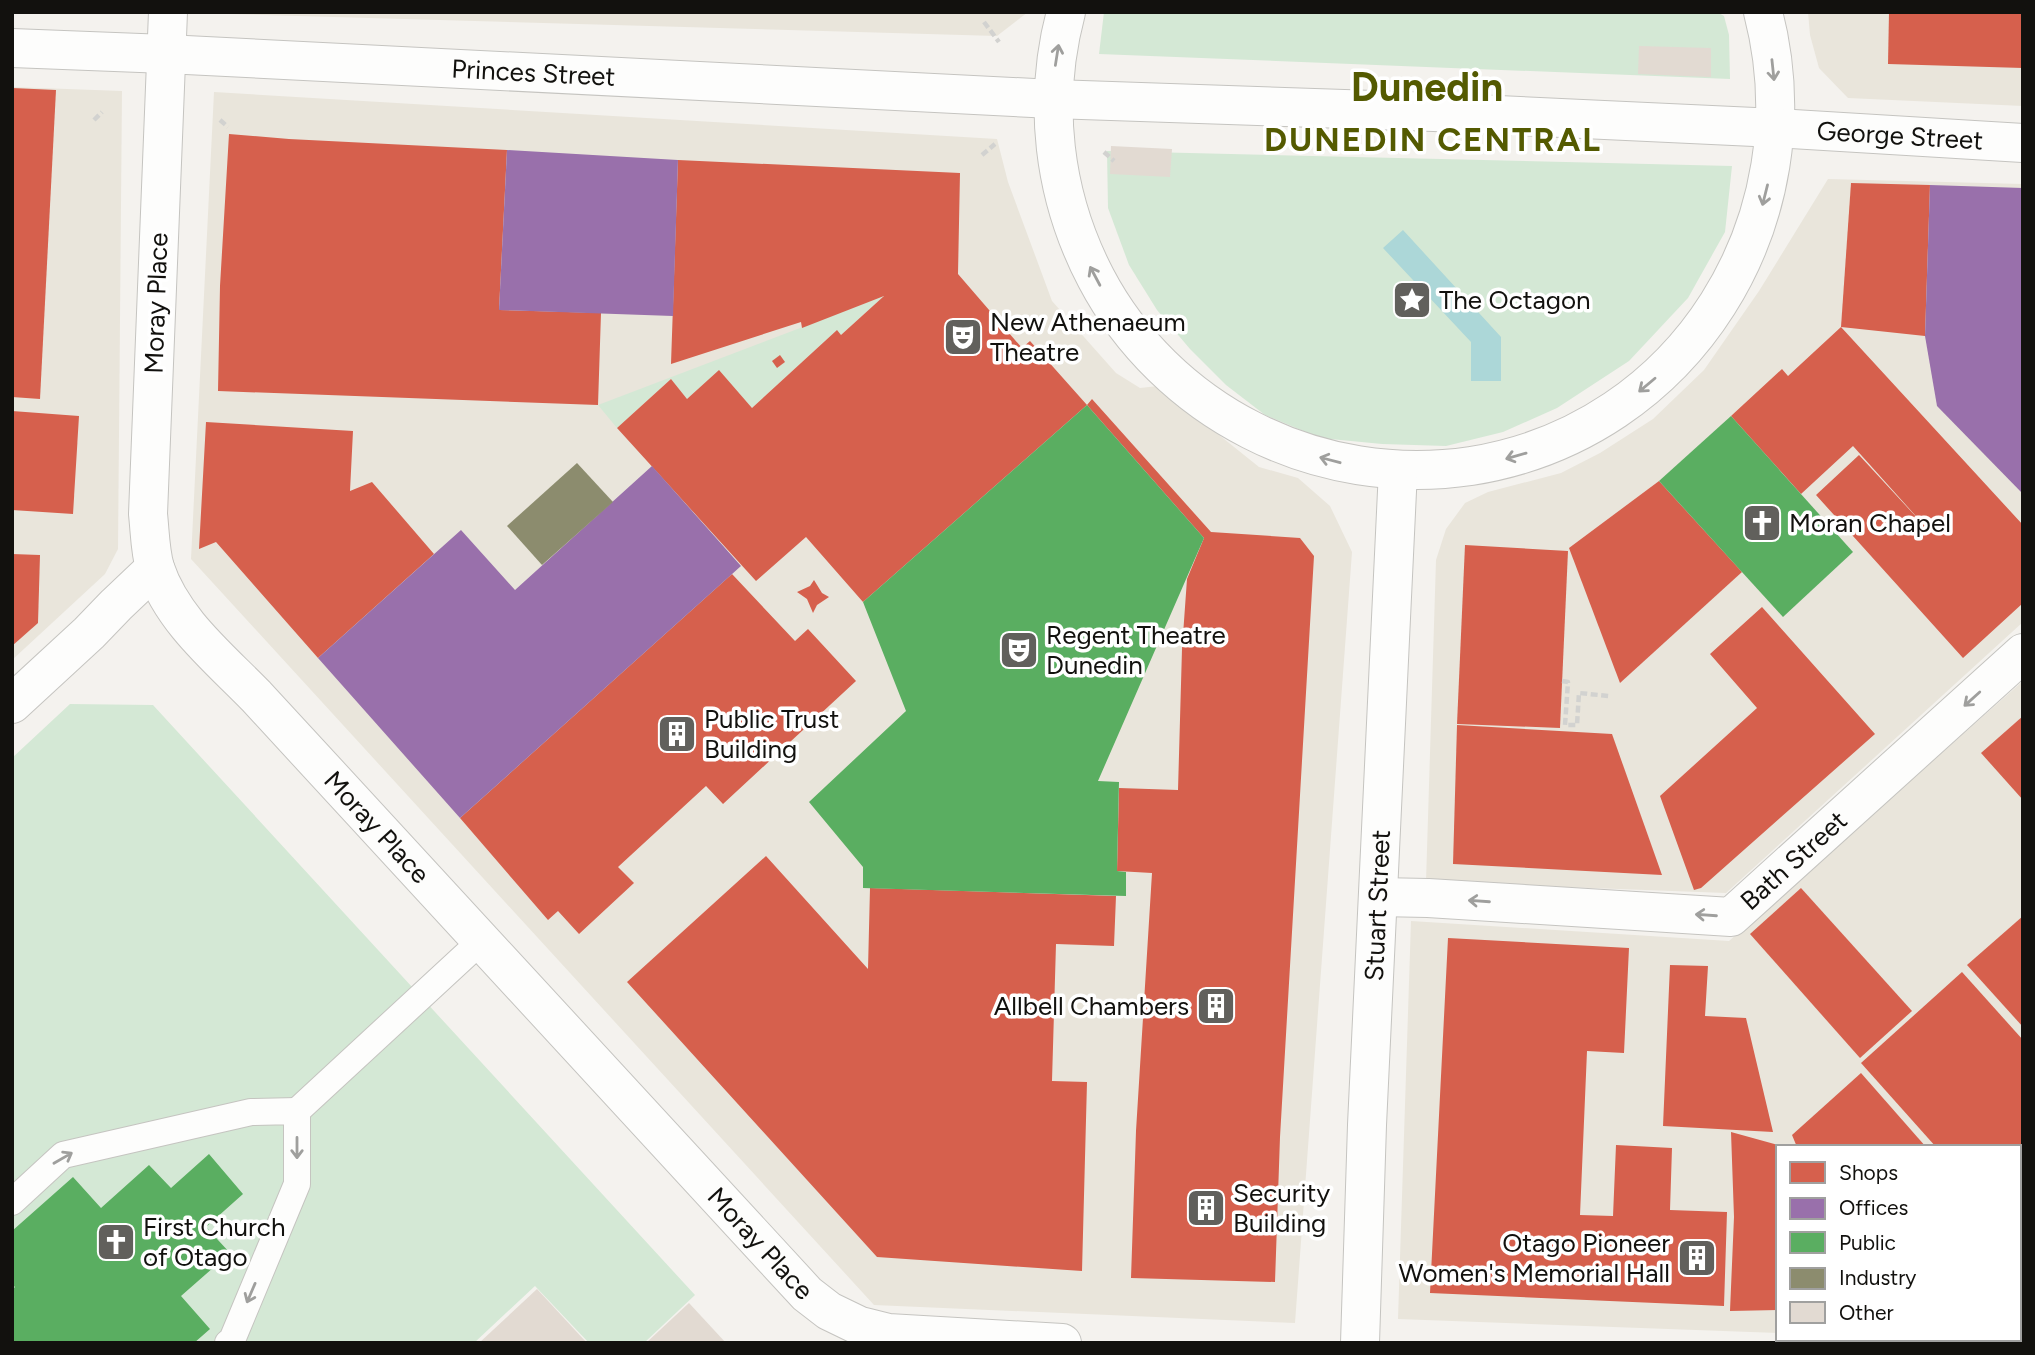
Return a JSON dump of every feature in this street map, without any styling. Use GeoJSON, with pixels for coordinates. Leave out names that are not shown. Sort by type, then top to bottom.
{"type":"FeatureCollection","features":[{"type":"Feature","properties":{"kind":"main road","name":"Moray Place"},"geometry":{"type":"LineString","coordinates":[[168,12],[148,514],[155,568],[169,598],[199,638],[256,696],[807,1294],[830,1311],[860,1326],[888,1333],[1062,1343]]}},
{"type":"Feature","properties":{"kind":"main road"},"geometry":{"type":"LineString","coordinates":[[1066,12],[1058,49],[1053,99],[1056,158],[1068,209],[1087,262],[1115,311],[1170,374],[1214,409],[1262,436],[1288,447],[1342,463],[1398,470],[1451,469],[1504,459],[1530,452],[1579,431],[1603,418],[1657,377],[1702,328],[1718,306],[1744,258],[1766,193],[1776,128],[1776,100],[1770,44],[1763,12]]}},
{"type":"Feature","properties":{"kind":"main road","name":"Princes Street"},"geometry":{"type":"LineString","coordinates":[[12,48],[1053,99]]}},
{"type":"Feature","properties":{"kind":"main road"},"geometry":{"type":"LineString","coordinates":[[1053,99],[1776,128]]}},
{"type":"Feature","properties":{"kind":"main road","name":"George Street"},"geometry":{"type":"LineString","coordinates":[[1776,128],[2023,143]]}},
{"type":"Feature","properties":{"kind":"main road","name":"Stuart Street"},"geometry":{"type":"LineString","coordinates":[[1360,1343],[1398,470]]}},
{"type":"Feature","properties":{"kind":"main road"},"geometry":{"type":"LineString","coordinates":[[12,704],[155,568]]}},
{"type":"Feature","properties":{"kind":"main road","name":"Bath Street"},"geometry":{"type":"LineString","coordinates":[[1378,897],[1436,898],[1731,917],[2023,653]]}},
{"type":"Feature","properties":{"kind":"lane"},"geometry":{"type":"LineString","coordinates":[[12,1202],[63,1155],[251,1112],[297,1111],[481,941]]}},
{"type":"Feature","properties":{"kind":"lane"},"geometry":{"type":"LineString","coordinates":[[228,1343],[232,1340],[296,1184],[297,1111]]}},
{"type":"Feature","properties":{"kind":"path"},"geometry":{"type":"LineString","coordinates":[[984,22],[999,42]]}},
{"type":"Feature","properties":{"kind":"path"},"geometry":{"type":"LineString","coordinates":[[94,120],[102,112]]}},
{"type":"Feature","properties":{"kind":"path"},"geometry":{"type":"LineString","coordinates":[[220,120],[228,127]]}},
{"type":"Feature","properties":{"kind":"path"},"geometry":{"type":"LineString","coordinates":[[982,155],[995,144]]}},
{"type":"Feature","properties":{"kind":"path"},"geometry":{"type":"LineString","coordinates":[[1562,681],[1568,682],[1565,725],[1577,725],[1579,693],[1609,696]]}},
{"type":"Feature","properties":{"kind":"shaded area"},"geometry":{"type":"Polygon","coordinates":[[[228,12],[1028,12],[997,36],[228,12]]]}},
{"type":"Feature","properties":{"kind":"shaded area"},"geometry":{"type":"Polygon","coordinates":[[[1808,12],[2023,12],[2023,106],[1848,98],[1819,68],[1810,35],[1808,12]]]}},
{"type":"Feature","properties":{"kind":"shaded area"},"geometry":{"type":"Polygon","coordinates":[[[12,87],[122,91],[118,549],[105,574],[12,660],[12,87]]]}},
{"type":"Feature","properties":{"kind":"shaded area"},"geometry":{"type":"Polygon","coordinates":[[[214,92],[997,139],[1008,182],[1052,301],[1116,373],[1140,388],[1158,386],[1259,467],[1298,478],[1330,506],[1352,552],[1295,1323],[874,1305],[191,559],[214,92]]]}},
{"type":"Feature","properties":{"kind":"shaded area"},"geometry":{"type":"Polygon","coordinates":[[[1828,179],[2023,184],[2023,622],[1726,893],[1426,882],[1436,560],[1446,529],[1465,503],[1488,492],[1561,473],[1600,453],[1653,419],[1704,370],[1759,291],[1828,179]]]}},
{"type":"Feature","properties":{"kind":"shaded area"},"geometry":{"type":"Polygon","coordinates":[[[2023,681],[2023,1180],[2021,1182],[2021,1145],[1776,1145],[1776,1333],[1398,1319],[1411,921],[1729,941],[2023,681]]]}},
{"type":"Feature","properties":{"kind":"green space"},"geometry":{"type":"Polygon","coordinates":[[[1104,12],[1717,12],[1724,16],[1729,35],[1730,79],[1099,54],[1104,12]]]}},
{"type":"Feature","properties":{"kind":"green space"},"geometry":{"type":"Polygon","coordinates":[[[1107,151],[1732,166],[1725,232],[1688,298],[1629,361],[1557,408],[1503,432],[1446,446],[1320,438],[1265,415],[1226,385],[1190,349],[1157,310],[1129,265],[1108,208],[1107,151]]]}},
{"type":"Feature","properties":{"kind":"green space"},"geometry":{"type":"Polygon","coordinates":[[[884,296],[841,335],[836,331],[752,408],[719,371],[687,399],[671,379],[617,428],[598,405],[884,296]]]}},
{"type":"Feature","properties":{"kind":"green space"},"geometry":{"type":"Polygon","coordinates":[[[70,704],[153,705],[695,1295],[644,1343],[589,1343],[535,1286],[474,1343],[12,1343],[12,758],[70,704]]]}},
{"type":"Feature","properties":{"kind":"water"},"geometry":{"type":"Polygon","coordinates":[[[1403,230],[1501,337],[1501,381],[1471,381],[1471,342],[1383,248],[1403,230]]]}},
{"type":"Feature","properties":{"kind":"building: Shops"},"geometry":{"type":"Polygon","coordinates":[[[1889,12],[2023,12],[2023,68],[1888,64],[1889,12]]]}},
{"type":"Feature","properties":{"kind":"building: Shops"},"geometry":{"type":"Polygon","coordinates":[[[12,88],[56,90],[40,399],[12,397],[12,88]]]}},
{"type":"Feature","properties":{"kind":"building: Shops"},"geometry":{"type":"Polygon","coordinates":[[[229,134],[507,150],[499,310],[601,313],[598,405],[218,391],[220,286],[229,134]]]}},
{"type":"Feature","properties":{"kind":"building: Shops"},"geometry":{"type":"Polygon","coordinates":[[[678,160],[960,173],[958,274],[1022,348],[1030,341],[1087,405],[863,602],[806,537],[756,581],[617,428],[671,379],[687,399],[719,370],[752,408],[837,330],[841,335],[884,296],[802,328],[801,322],[671,364],[678,160]]]}},
{"type":"Feature","properties":{"kind":"building: Shops"},"geometry":{"type":"Polygon","coordinates":[[[1851,183],[1930,185],[1925,336],[1841,327],[1851,183]]]}},
{"type":"Feature","properties":{"kind":"building: Shops"},"geometry":{"type":"Polygon","coordinates":[[[1841,327],[2023,525],[2023,603],[1963,658],[1816,495],[1859,455],[1932,534],[1853,446],[1801,494],[1731,416],[1782,369],[1788,376],[1841,327]]]}},
{"type":"Feature","properties":{"kind":"building: Shops"},"geometry":{"type":"Polygon","coordinates":[[[780,355],[785,362],[777,368],[772,361],[780,355]]]}},
{"type":"Feature","properties":{"kind":"building: Shops"},"geometry":{"type":"Polygon","coordinates":[[[1092,399],[1211,532],[1300,538],[1314,556],[1280,1137],[1275,1282],[1131,1278],[1136,1131],[1152,873],[1117,871],[1119,788],[1178,790],[1187,579],[1204,538],[1087,405],[1092,399]]]}},
{"type":"Feature","properties":{"kind":"building: Shops"},"geometry":{"type":"Polygon","coordinates":[[[12,411],[79,416],[73,514],[12,510],[12,411]]]}},
{"type":"Feature","properties":{"kind":"building: Shops"},"geometry":{"type":"Polygon","coordinates":[[[206,422],[353,431],[350,491],[372,482],[434,554],[318,658],[216,542],[199,549],[206,422]]]}},
{"type":"Feature","properties":{"kind":"building: Shops"},"geometry":{"type":"Polygon","coordinates":[[[1659,481],[1742,572],[1620,683],[1569,548],[1659,481]]]}},
{"type":"Feature","properties":{"kind":"building: Shops"},"geometry":{"type":"Polygon","coordinates":[[[1465,545],[1568,551],[1560,728],[1457,724],[1465,545]]]}},
{"type":"Feature","properties":{"kind":"building: Shops"},"geometry":{"type":"Polygon","coordinates":[[[12,554],[40,555],[38,623],[12,646],[12,554]]]}},
{"type":"Feature","properties":{"kind":"building: Shops","name":"Public Trust Building"},"geometry":{"type":"Polygon","coordinates":[[[732,574],[795,641],[808,629],[856,681],[723,804],[706,786],[618,867],[634,883],[579,934],[558,911],[548,920],[460,818],[732,574]]]}},
{"type":"Feature","properties":{"kind":"building: Shops"},"geometry":{"type":"Polygon","coordinates":[[[814,580],[822,593],[829,597],[817,605],[813,613],[807,599],[797,592],[810,586],[814,580]]]}},
{"type":"Feature","properties":{"kind":"building: Shops"},"geometry":{"type":"Polygon","coordinates":[[[1762,607],[1875,734],[1701,888],[1694,890],[1660,796],[1757,708],[1710,654],[1762,607]]]}},
{"type":"Feature","properties":{"kind":"building: Shops"},"geometry":{"type":"Polygon","coordinates":[[[2023,716],[2023,800],[1981,753],[2023,716]]]}},
{"type":"Feature","properties":{"kind":"building: Shops"},"geometry":{"type":"Polygon","coordinates":[[[1457,725],[1612,734],[1662,875],[1453,864],[1457,725]]]}},
{"type":"Feature","properties":{"kind":"building: Shops"},"geometry":{"type":"Polygon","coordinates":[[[766,856],[868,969],[870,888],[1116,896],[1114,946],[1056,944],[1052,1081],[1087,1082],[1082,1271],[877,1257],[627,982],[766,856]]]}},
{"type":"Feature","properties":{"kind":"building: Shops"},"geometry":{"type":"Polygon","coordinates":[[[1801,888],[1912,1011],[1860,1058],[1750,934],[1801,888]]]}},
{"type":"Feature","properties":{"kind":"building: Shops"},"geometry":{"type":"Polygon","coordinates":[[[2023,916],[2023,1027],[1967,965],[2023,916]]]}},
{"type":"Feature","properties":{"kind":"building: Shops"},"geometry":{"type":"Polygon","coordinates":[[[1448,938],[1629,948],[1624,1053],[1587,1051],[1580,1215],[1613,1216],[1616,1145],[1672,1148],[1670,1210],[1727,1212],[1724,1306],[1430,1293],[1448,938]]]}},
{"type":"Feature","properties":{"kind":"building: Shops"},"geometry":{"type":"Polygon","coordinates":[[[1670,965],[1708,966],[1705,1016],[1746,1018],[1773,1132],[1663,1126],[1670,965]]]}},
{"type":"Feature","properties":{"kind":"building: Shops"},"geometry":{"type":"Polygon","coordinates":[[[1962,972],[2023,1040],[2023,1143],[1934,1145],[1861,1063],[1962,972]]]}},
{"type":"Feature","properties":{"kind":"building: Shops"},"geometry":{"type":"Polygon","coordinates":[[[1861,1073],[1924,1145],[1796,1145],[1792,1135],[1861,1073]]]}},
{"type":"Feature","properties":{"kind":"building: Shops"},"geometry":{"type":"Polygon","coordinates":[[[1731,1132],[1778,1145],[1776,1310],[1730,1311],[1734,1217],[1731,1132]]]}},
{"type":"Feature","properties":{"kind":"building: Offices"},"geometry":{"type":"Polygon","coordinates":[[[507,150],[678,160],[673,316],[499,310],[507,150]]]}},
{"type":"Feature","properties":{"kind":"building: Offices"},"geometry":{"type":"Polygon","coordinates":[[[1930,185],[2023,188],[2023,494],[1937,406],[1925,336],[1930,185]]]}},
{"type":"Feature","properties":{"kind":"building: Offices"},"geometry":{"type":"Polygon","coordinates":[[[652,466],[741,566],[460,818],[318,658],[461,530],[515,590],[652,466]]]}},
{"type":"Feature","properties":{"kind":"building: Public","name":"Regent Theatre Dunedin"},"geometry":{"type":"Polygon","coordinates":[[[1087,405],[1204,538],[1098,781],[1119,782],[1117,871],[1126,872],[1126,896],[863,888],[863,867],[809,802],[906,711],[863,602],[1087,405]]]}},
{"type":"Feature","properties":{"kind":"building: Public","name":"Moran Chapel"},"geometry":{"type":"Polygon","coordinates":[[[1731,416],[1853,552],[1783,617],[1659,481],[1731,416]]]}},
{"type":"Feature","properties":{"kind":"building: Public","name":"First Church of Otago"},"geometry":{"type":"Polygon","coordinates":[[[209,1154],[243,1194],[206,1227],[230,1253],[181,1296],[210,1329],[194,1343],[12,1343],[12,1290],[15,1287],[12,1284],[12,1231],[73,1177],[101,1208],[149,1165],[171,1188],[209,1154]]]}},
{"type":"Feature","properties":{"kind":"building: Industry"},"geometry":{"type":"Polygon","coordinates":[[[577,463],[613,502],[542,565],[507,526],[577,463]]]}},
{"type":"Feature","properties":{"kind":"building: Other"},"geometry":{"type":"Polygon","coordinates":[[[1639,46],[1711,48],[1711,77],[1638,74],[1639,46]]]}},
{"type":"Feature","properties":{"kind":"building: Other"},"geometry":{"type":"Polygon","coordinates":[[[1111,146],[1172,149],[1170,177],[1110,174],[1111,146]]]}},
{"type":"Feature","properties":{"kind":"building: Other"},"geometry":{"type":"Polygon","coordinates":[[[537,1289],[587,1343],[479,1343],[537,1289]]]}},
{"type":"Feature","properties":{"kind":"building: Other"},"geometry":{"type":"Polygon","coordinates":[[[689,1303],[726,1343],[646,1343],[689,1303]]]}},
{"type":"Feature","properties":{"kind":"place","name":"The Octagon"},"geometry":{"type":"Point","coordinates":[1412,300]}},
{"type":"Feature","properties":{"kind":"place","name":"New Athenaeum Theatre"},"geometry":{"type":"Point","coordinates":[963,337]}},
{"type":"Feature","properties":{"kind":"place","name":"Moran Chapel"},"geometry":{"type":"Point","coordinates":[1762,523]}},
{"type":"Feature","properties":{"kind":"place","name":"Regent Theatre Dunedin"},"geometry":{"type":"Point","coordinates":[1019,650]}},
{"type":"Feature","properties":{"kind":"place","name":"Public Trust Building"},"geometry":{"type":"Point","coordinates":[677,734]}},
{"type":"Feature","properties":{"kind":"place","name":"Allbell Chambers"},"geometry":{"type":"Point","coordinates":[1216,1006]}},
{"type":"Feature","properties":{"kind":"place","name":"Security Building"},"geometry":{"type":"Point","coordinates":[1206,1208]}},
{"type":"Feature","properties":{"kind":"place","name":"First Church of Otago"},"geometry":{"type":"Point","coordinates":[116,1242]}},
{"type":"Feature","properties":{"kind":"place","name":"Otago Pioneer Women's Memorial Hall"},"geometry":{"type":"Point","coordinates":[1697,1258]}},
{"type":"Feature","properties":{"kind":"district","name":"Dunedin"},"geometry":{"type":"Point","coordinates":[1427,87]}},
{"type":"Feature","properties":{"kind":"district","name":"DUNEDIN CENTRAL"},"geometry":{"type":"Point","coordinates":[1433,139]}}]}
